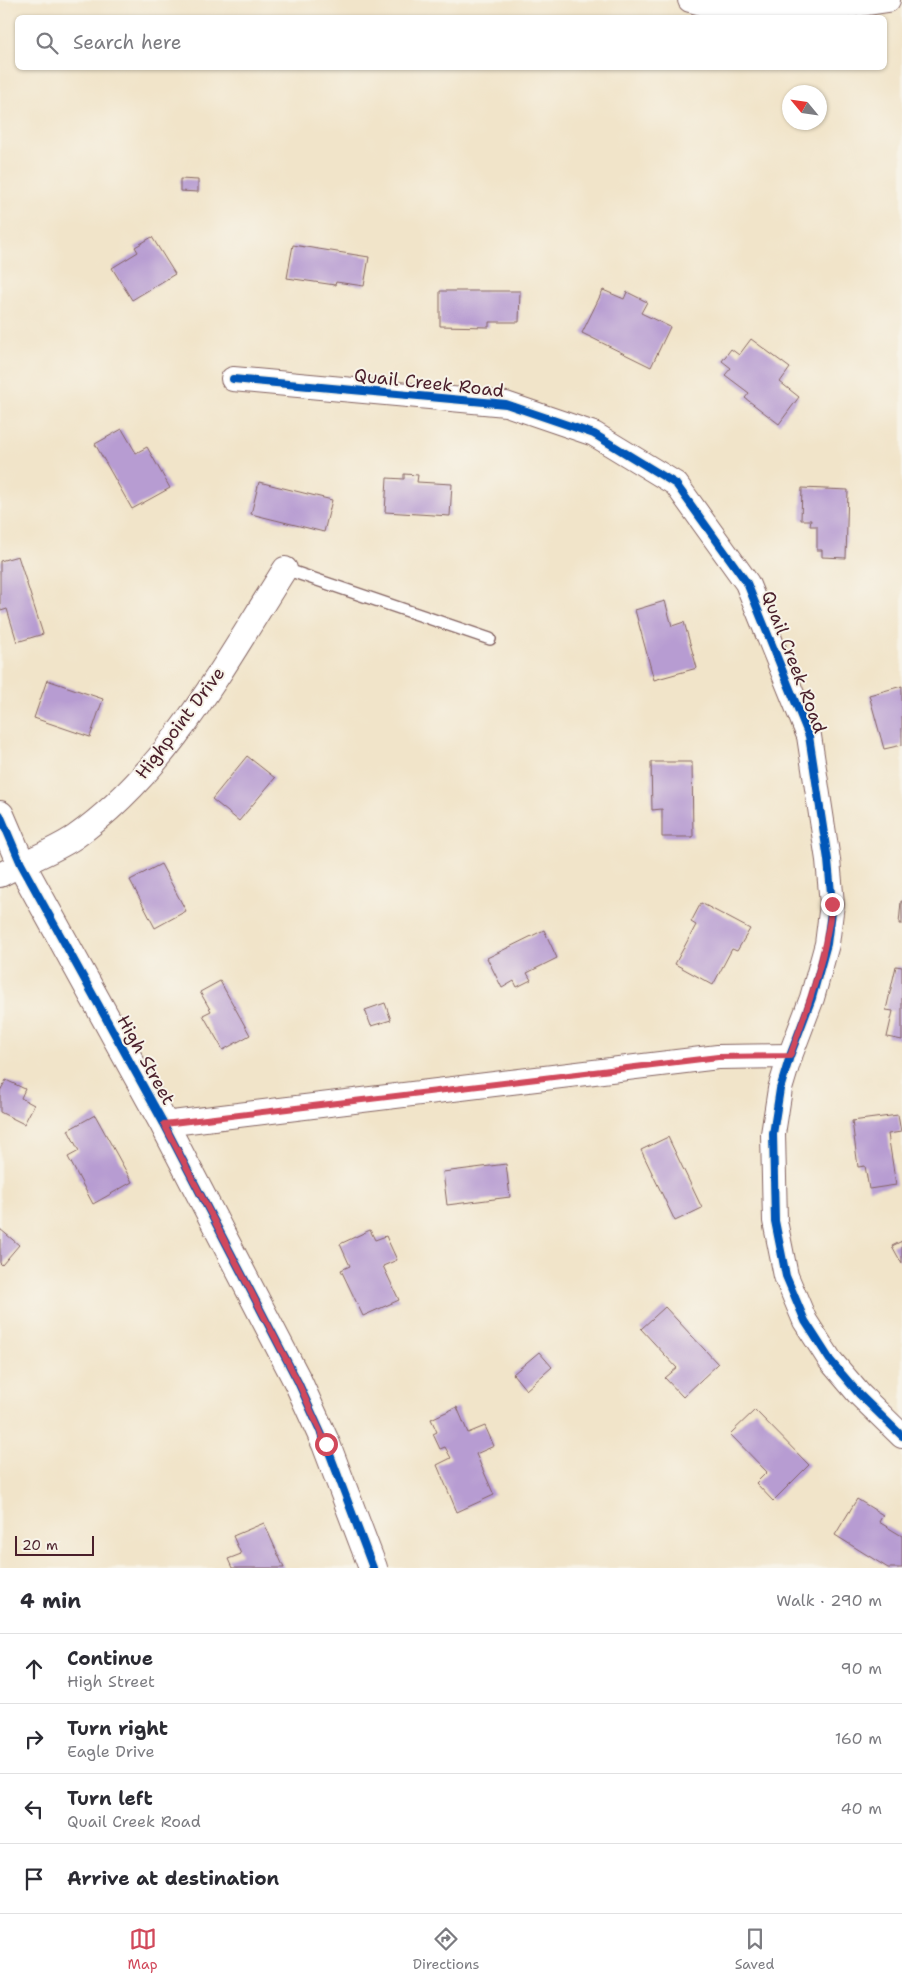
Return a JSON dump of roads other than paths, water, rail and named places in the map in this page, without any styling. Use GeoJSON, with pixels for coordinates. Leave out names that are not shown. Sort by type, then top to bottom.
{"type":"FeatureCollection","features":[{"type":"Feature","properties":{"kind":"street"},"geometry":{"type":"LineString","coordinates":[[690,0],[705,4],[815,11],[888,0]]}},
{"type":"Feature","properties":{"kind":"street","name":"Quail Creek Road"},"geometry":{"type":"LineString","coordinates":[[233,379],[506,404],[594,434],[676,484],[747,583],[809,736],[828,860],[832,904],[827,944],[812,998],[790,1056],[780,1089],[773,1134],[775,1221],[786,1276],[805,1321],[830,1360],[858,1394],[902,1436]]}},
{"type":"Feature","properties":{"kind":"street","name":"Highpoint Drive"},"geometry":{"type":"LineString","coordinates":[[11,869],[73,838],[116,804],[161,754],[197,706],[285,569]]}},
{"type":"Feature","properties":{"kind":"street","name":"High Street"},"geometry":{"type":"LineString","coordinates":[[0,815],[11,869],[164,1124],[298,1382],[326,1444],[373,1568]]}},
{"type":"Feature","properties":{"kind":"street"},"geometry":{"type":"LineString","coordinates":[[164,1124],[718,1057],[790,1056]]}},
{"type":"Feature","properties":{"kind":"lane"},"geometry":{"type":"LineString","coordinates":[[285,569],[490,639]]}}]}
